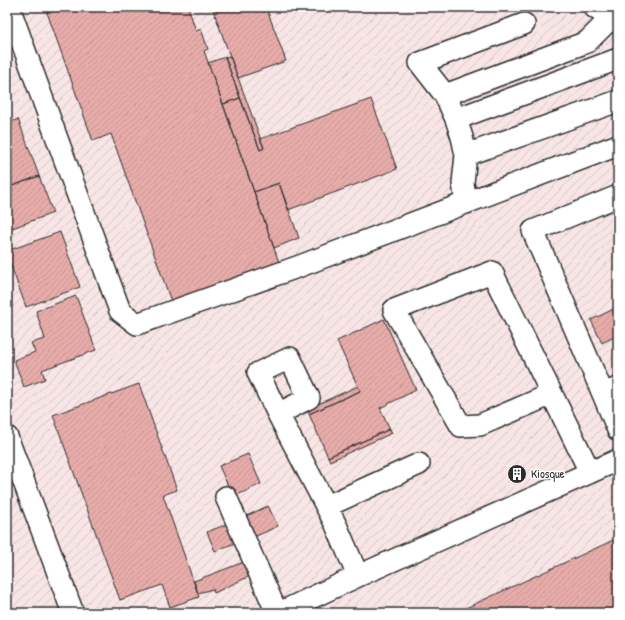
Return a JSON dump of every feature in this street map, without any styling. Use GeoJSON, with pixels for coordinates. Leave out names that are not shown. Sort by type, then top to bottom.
{"type":"FeatureCollection","features":[{"type":"Feature","properties":{"kind":"lane"},"geometry":{"type":"LineString","coordinates":[[9,7],[120,311],[137,324],[300,266],[618,145]]}},
{"type":"Feature","properties":{"kind":"lane"},"geometry":{"type":"LineString","coordinates":[[446,96],[588,42],[608,16]]}},
{"type":"Feature","properties":{"kind":"lane"},"geometry":{"type":"LineString","coordinates":[[466,203],[463,183],[466,156],[462,137],[446,96],[420,63],[524,24]]}},
{"type":"Feature","properties":{"kind":"lane"},"geometry":{"type":"LineString","coordinates":[[593,37],[599,56],[614,61]]}},
{"type":"Feature","properties":{"kind":"lane"},"geometry":{"type":"LineString","coordinates":[[456,119],[614,61]]}},
{"type":"Feature","properties":{"kind":"lane"},"geometry":{"type":"LineString","coordinates":[[468,87],[476,95],[479,105],[477,112]]}},
{"type":"Feature","properties":{"kind":"lane"},"geometry":{"type":"LineString","coordinates":[[466,156],[618,101]]}},
{"type":"Feature","properties":{"kind":"lane"},"geometry":{"type":"LineString","coordinates":[[618,196],[533,231],[611,391],[618,430]]}},
{"type":"Feature","properties":{"kind":"lane"},"geometry":{"type":"LineString","coordinates":[[226,497],[287,612],[358,576],[608,468],[552,394],[492,272],[394,310],[461,426],[480,424],[552,394]]}},
{"type":"Feature","properties":{"kind":"lane"},"geometry":{"type":"LineString","coordinates":[[278,414],[327,506],[358,576]]}},
{"type":"Feature","properties":{"kind":"lane"},"geometry":{"type":"LineString","coordinates":[[7,437],[73,613]]}},
{"type":"Feature","properties":{"kind":"lane"},"geometry":{"type":"LineString","coordinates":[[327,506],[419,464]]}},
{"type":"Feature","properties":{"kind":"shaded area"},"geometry":{"type":"Polygon","coordinates":[[[7,7],[618,7],[618,613],[7,613],[7,7]]]}},
{"type":"Feature","properties":{"kind":"building"},"geometry":{"type":"Polygon","coordinates":[[[45,7],[188,7],[196,31],[201,29],[208,49],[204,51],[280,265],[172,304],[111,134],[93,141],[45,7]]]}},
{"type":"Feature","properties":{"kind":"building"},"geometry":{"type":"Polygon","coordinates":[[[212,7],[266,7],[286,61],[238,78],[212,7]]]}},
{"type":"Feature","properties":{"kind":"building"},"geometry":{"type":"Polygon","coordinates":[[[230,56],[264,148],[260,150],[225,57],[230,56]]]}},
{"type":"Feature","properties":{"kind":"building"},"geometry":{"type":"Polygon","coordinates":[[[225,57],[240,98],[223,104],[208,63],[225,57]]]}},
{"type":"Feature","properties":{"kind":"building"},"geometry":{"type":"Polygon","coordinates":[[[240,98],[260,150],[264,148],[260,139],[371,99],[397,169],[288,210],[279,183],[254,192],[223,104],[240,98]]]}},
{"type":"Feature","properties":{"kind":"building"},"geometry":{"type":"Polygon","coordinates":[[[18,119],[39,176],[7,188],[7,124],[18,119]]]}},
{"type":"Feature","properties":{"kind":"building"},"geometry":{"type":"Polygon","coordinates":[[[39,176],[53,213],[7,230],[7,188],[39,176]]]}},
{"type":"Feature","properties":{"kind":"building"},"geometry":{"type":"Polygon","coordinates":[[[279,183],[299,238],[274,248],[254,192],[279,183]]]}},
{"type":"Feature","properties":{"kind":"building"},"geometry":{"type":"Polygon","coordinates":[[[60,232],[80,287],[26,307],[7,255],[7,251],[60,232]]]}},
{"type":"Feature","properties":{"kind":"building"},"geometry":{"type":"Polygon","coordinates":[[[76,296],[96,350],[42,370],[45,379],[24,387],[14,360],[35,352],[31,343],[45,339],[36,311],[76,296]]]}},
{"type":"Feature","properties":{"kind":"building"},"geometry":{"type":"Polygon","coordinates":[[[618,307],[618,335],[602,343],[591,320],[618,307]]]}},
{"type":"Feature","properties":{"kind":"building"},"geometry":{"type":"Polygon","coordinates":[[[384,319],[416,390],[380,408],[390,429],[328,457],[309,414],[360,391],[337,341],[384,319]]]}},
{"type":"Feature","properties":{"kind":"building"},"geometry":{"type":"Polygon","coordinates":[[[139,384],[177,490],[163,495],[199,597],[170,607],[162,585],[120,600],[53,415],[139,384]]]}},
{"type":"Feature","properties":{"kind":"building"},"geometry":{"type":"Polygon","coordinates":[[[358,386],[360,391],[309,414],[307,409],[358,386]]]}},
{"type":"Feature","properties":{"kind":"building"},"geometry":{"type":"Polygon","coordinates":[[[390,429],[392,433],[330,461],[328,457],[390,429]]]}},
{"type":"Feature","properties":{"kind":"building"},"geometry":{"type":"Polygon","coordinates":[[[248,454],[261,484],[233,497],[219,466],[248,454]]]}},
{"type":"Feature","properties":{"kind":"building","name":"Kiosque"},"geometry":{"type":"Polygon","coordinates":[[[523,468],[526,473],[510,480],[508,475],[523,468]]]}},
{"type":"Feature","properties":{"kind":"building"},"geometry":{"type":"Polygon","coordinates":[[[268,506],[278,526],[252,538],[242,518],[268,506]]]}},
{"type":"Feature","properties":{"kind":"building"},"geometry":{"type":"Polygon","coordinates":[[[227,524],[235,543],[215,551],[207,532],[227,524]]]}},
{"type":"Feature","properties":{"kind":"building"},"geometry":{"type":"Polygon","coordinates":[[[618,538],[618,613],[455,613],[618,538]]]}},
{"type":"Feature","properties":{"kind":"building"},"geometry":{"type":"Polygon","coordinates":[[[244,562],[252,575],[214,593],[213,589],[198,593],[194,581],[244,562]]]}},
{"type":"Feature","properties":{"kind":"place","name":"Kiosque"},"geometry":{"type":"Point","coordinates":[517,474]}}]}
